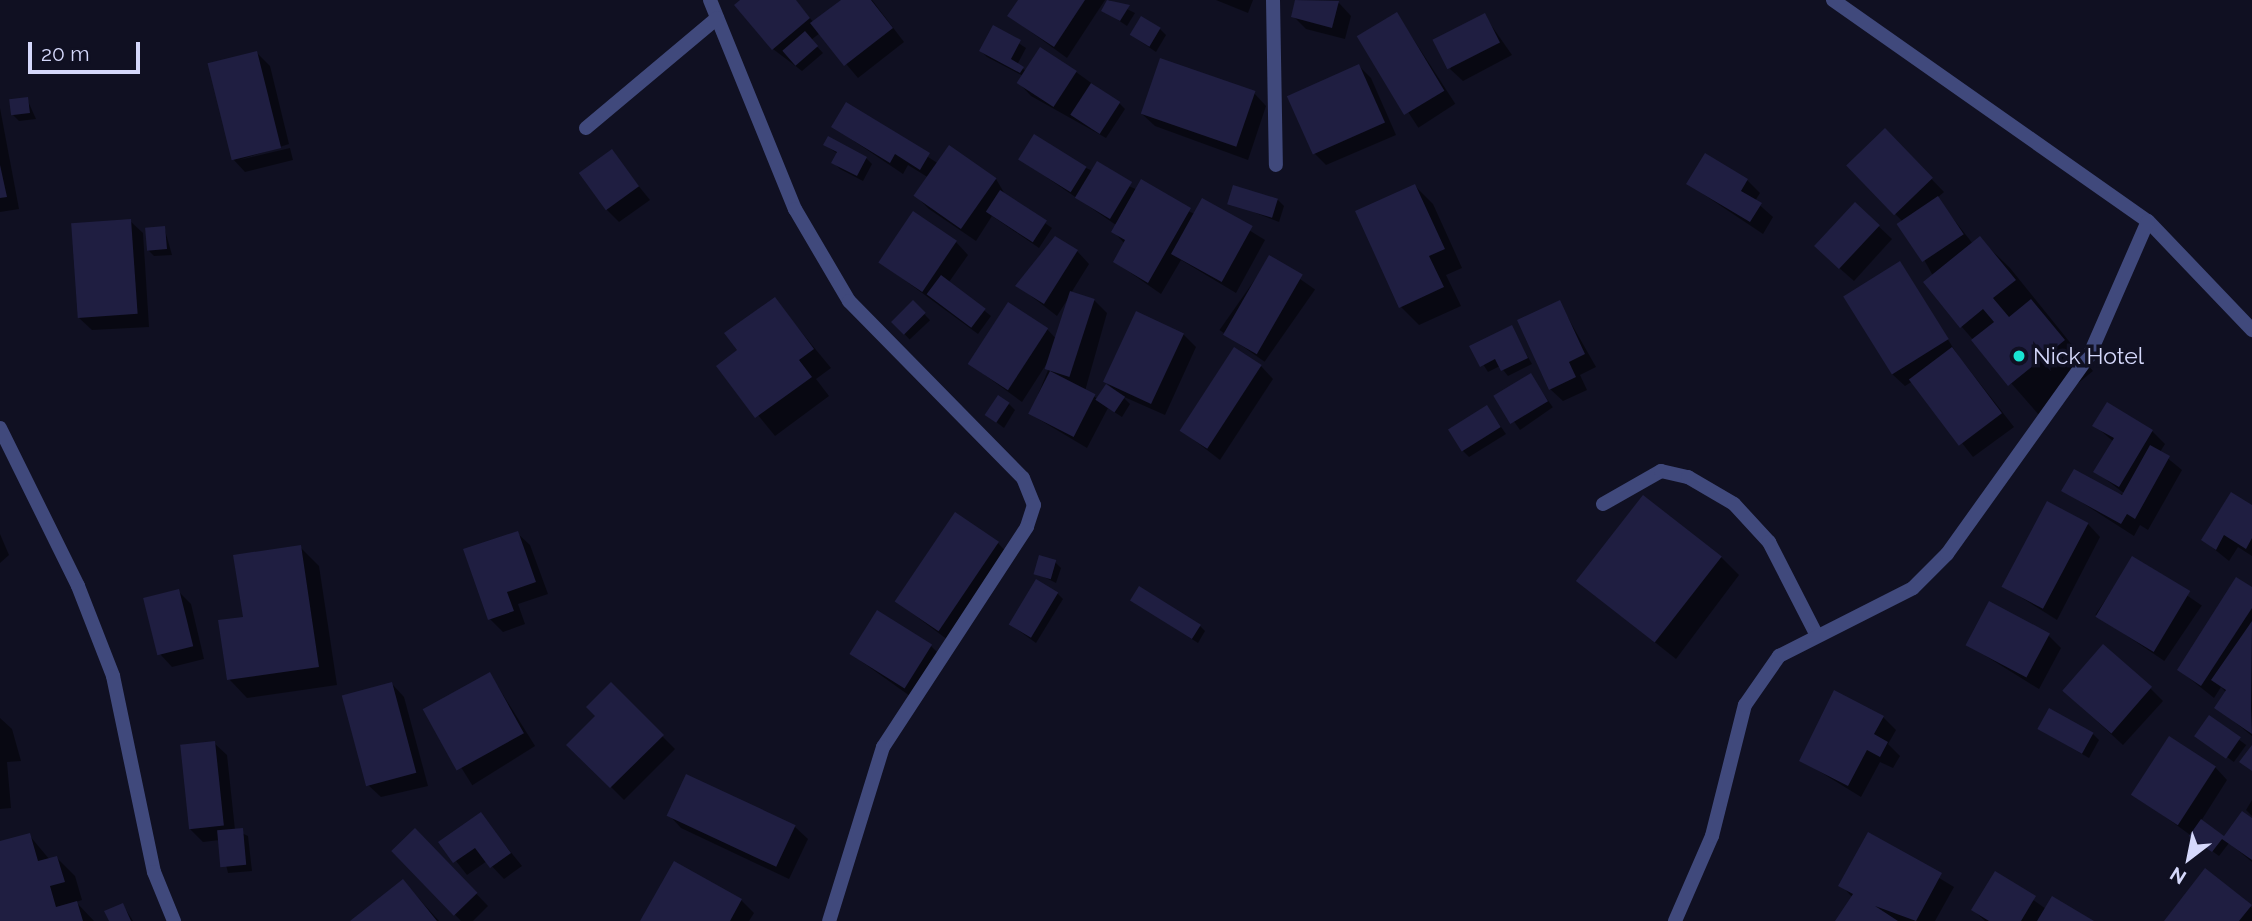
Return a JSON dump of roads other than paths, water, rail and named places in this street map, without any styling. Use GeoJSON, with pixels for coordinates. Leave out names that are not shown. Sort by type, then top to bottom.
{"type":"FeatureCollection","features":[{"type":"Feature","properties":{"kind":"street"},"geometry":{"type":"LineString","coordinates":[[710,0],[795,209],[849,302],[1023,478],[1034,505],[1027,527],[883,747],[829,921]]}},
{"type":"Feature","properties":{"kind":"street"},"geometry":{"type":"LineString","coordinates":[[1273,0],[1276,165]]}},
{"type":"Feature","properties":{"kind":"street"},"geometry":{"type":"LineString","coordinates":[[1833,0],[2148,222],[2252,330]]}},
{"type":"Feature","properties":{"kind":"street"},"geometry":{"type":"LineString","coordinates":[[586,128],[717,18]]}},
{"type":"Feature","properties":{"kind":"street"},"geometry":{"type":"LineString","coordinates":[[1675,921],[1712,836],[1745,705],[1779,656],[1815,632],[1913,588],[1986,507],[2089,356],[2148,222]]}},
{"type":"Feature","properties":{"kind":"street"},"geometry":{"type":"LineString","coordinates":[[0,428],[113,676],[154,872],[174,921]]}},
{"type":"Feature","properties":{"kind":"street"},"geometry":{"type":"LineString","coordinates":[[1603,504],[1661,471],[1688,477],[1734,503],[1769,542],[1815,632]]}},
{"type":"Feature","properties":{"kind":"place","name":"Nick Hotel"},"geometry":{"type":"Point","coordinates":[2019,356]}}]}
